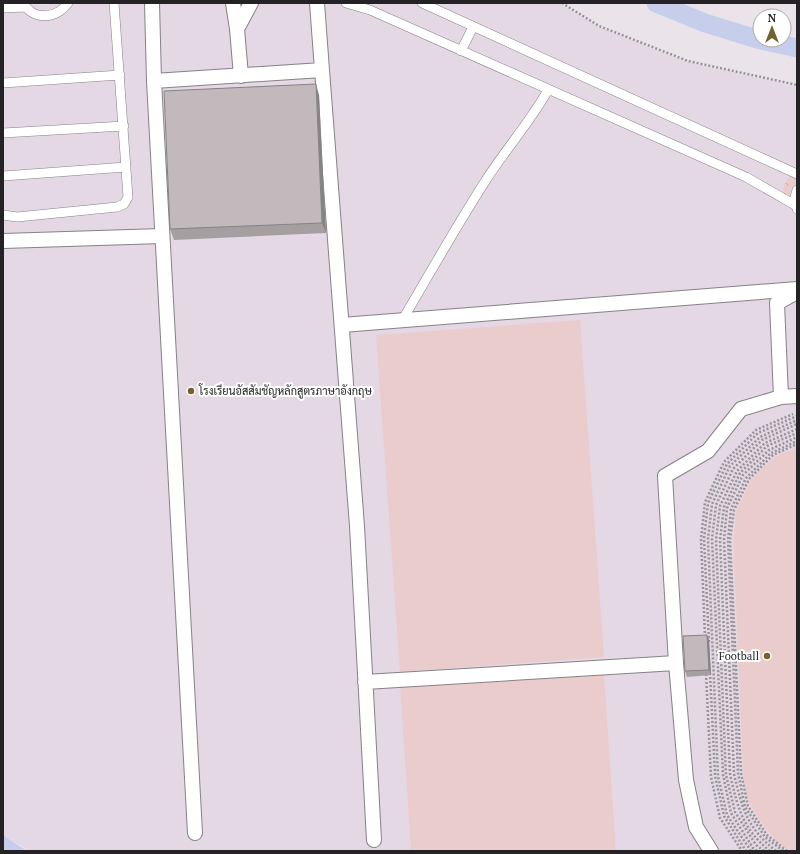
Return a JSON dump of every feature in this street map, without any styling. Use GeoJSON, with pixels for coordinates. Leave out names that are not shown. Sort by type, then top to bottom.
{"type":"FeatureCollection","features":[{"type":"Feature","properties":{"kind":"street"},"geometry":{"type":"LineString","coordinates":[[152,3],[154,81],[162,236],[195,833]]}},
{"type":"Feature","properties":{"kind":"street"},"geometry":{"type":"LineString","coordinates":[[233,3],[241,76]]}},
{"type":"Feature","properties":{"kind":"street"},"geometry":{"type":"LineString","coordinates":[[237,29],[251,3]]}},
{"type":"Feature","properties":{"kind":"street"},"geometry":{"type":"LineString","coordinates":[[317,3],[357,526],[374,840]]}},
{"type":"Feature","properties":{"kind":"street"},"geometry":{"type":"LineString","coordinates":[[154,81],[322,70]]}},
{"type":"Feature","properties":{"kind":"street"},"geometry":{"type":"LineString","coordinates":[[3,241],[162,236]]}},
{"type":"Feature","properties":{"kind":"street"},"geometry":{"type":"LineString","coordinates":[[342,325],[403,319],[797,290]]}},
{"type":"Feature","properties":{"kind":"street"},"geometry":{"type":"LineString","coordinates":[[781,398],[777,303],[797,290]]}},
{"type":"Feature","properties":{"kind":"street"},"geometry":{"type":"LineString","coordinates":[[711,851],[696,828],[686,780],[676,663],[665,476],[708,452],[741,409],[781,398],[797,396]]}},
{"type":"Feature","properties":{"kind":"street"},"geometry":{"type":"LineString","coordinates":[[365,682],[676,663]]}},
{"type":"Feature","properties":{"kind":"lane"},"geometry":{"type":"LineString","coordinates":[[3,8],[24,5],[31,12],[44,16],[58,12],[68,3]]}},
{"type":"Feature","properties":{"kind":"lane"},"geometry":{"type":"LineString","coordinates":[[3,215],[17,217],[117,207],[124,204],[128,197],[114,3]]}},
{"type":"Feature","properties":{"kind":"lane"},"geometry":{"type":"LineString","coordinates":[[346,3],[370,10],[746,177],[796,207]]}},
{"type":"Feature","properties":{"kind":"lane"},"geometry":{"type":"LineString","coordinates":[[422,3],[797,174]]}},
{"type":"Feature","properties":{"kind":"lane"},"geometry":{"type":"LineString","coordinates":[[461,50],[473,27]]}},
{"type":"Feature","properties":{"kind":"lane"},"geometry":{"type":"LineString","coordinates":[[3,83],[120,75]]}},
{"type":"Feature","properties":{"kind":"lane"},"geometry":{"type":"LineString","coordinates":[[403,319],[486,180],[504,152],[536,112],[548,90]]}},
{"type":"Feature","properties":{"kind":"lane"},"geometry":{"type":"LineString","coordinates":[[3,133],[124,126]]}},
{"type":"Feature","properties":{"kind":"lane"},"geometry":{"type":"LineString","coordinates":[[3,176],[126,168]]}},
{"type":"Feature","properties":{"kind":"lane"},"geometry":{"type":"LineString","coordinates":[[796,207],[795,198],[797,190]]}},
{"type":"Feature","properties":{"kind":"path"},"geometry":{"type":"LineString","coordinates":[[562,3],[599,26],[688,61],[797,85]]}},
{"type":"Feature","properties":{"kind":"path"},"geometry":{"type":"LineString","coordinates":[[705,642],[700,539],[705,502],[724,462],[756,430],[797,412]]}},
{"type":"Feature","properties":{"kind":"path"},"geometry":{"type":"LineString","coordinates":[[746,851],[724,816],[715,776],[704,539],[708,503],[727,464],[753,438],[758,434],[797,416]]}},
{"type":"Feature","properties":{"kind":"path"},"geometry":{"type":"LineString","coordinates":[[751,851],[727,815],[718,776],[708,539],[712,504],[730,466],[760,437],[797,420]]}},
{"type":"Feature","properties":{"kind":"path"},"geometry":{"type":"LineString","coordinates":[[757,851],[753,848],[731,813],[723,775],[712,539],[716,505],[733,469],[762,440],[797,424]]}},
{"type":"Feature","properties":{"kind":"path"},"geometry":{"type":"LineString","coordinates":[[764,851],[756,845],[735,812],[726,775],[716,540],[720,506],[737,471],[765,443],[797,428]]}},
{"type":"Feature","properties":{"kind":"path"},"geometry":{"type":"LineString","coordinates":[[770,851],[759,842],[738,810],[730,774],[720,540],[724,507],[740,473],[767,446],[797,433]]}},
{"type":"Feature","properties":{"kind":"path"},"geometry":{"type":"LineString","coordinates":[[776,851],[762,840],[742,809],[734,774],[724,540],[727,508],[743,475],[769,450],[797,437]]}},
{"type":"Feature","properties":{"kind":"path"},"geometry":{"type":"LineString","coordinates":[[783,851],[765,837],[745,807],[738,773],[728,540],[731,509],[746,478],[771,453],[797,443]]}},
{"type":"Feature","properties":{"kind":"path"},"geometry":{"type":"LineString","coordinates":[[788,851],[767,835],[748,806],[741,773],[730,540],[734,510],[749,479],[773,455],[797,443]]}},
{"type":"Feature","properties":{"kind":"path"},"geometry":{"type":"LineString","coordinates":[[706,666],[711,777],[720,818],[742,851]]}},
{"type":"Feature","properties":{"kind":"shaded area","name":"โรงเรียนอัสสัมชัญหลักสูตรภาษาอังกฤษ"},"geometry":{"type":"Polygon","coordinates":[[[3,3],[48,5],[51,3],[559,3],[598,27],[687,62],[797,87],[797,447],[774,457],[733,540],[743,773],[750,805],[769,834],[791,851],[616,851],[604,672],[401,685],[411,851],[30,851],[3,835],[3,3]]]}},
{"type":"Feature","properties":{"kind":"green space"},"geometry":{"type":"Polygon","coordinates":[[[797,170],[797,213],[786,204],[783,192],[787,180],[797,170]]]}},
{"type":"Feature","properties":{"kind":"green space"},"geometry":{"type":"Polygon","coordinates":[[[580,320],[604,657],[400,672],[376,335],[580,320]]]}},
{"type":"Feature","properties":{"kind":"green space","name":"Football"},"geometry":{"type":"Polygon","coordinates":[[[797,447],[797,851],[790,850],[783,846],[764,827],[751,806],[746,790],[743,773],[733,540],[736,511],[750,481],[774,457],[797,447]]]}},
{"type":"Feature","properties":{"kind":"green space"},"geometry":{"type":"Polygon","coordinates":[[[604,672],[616,851],[411,851],[400,685],[604,672]]]}},
{"type":"Feature","properties":{"kind":"water"},"geometry":{"type":"Polygon","coordinates":[[[3,835],[27,851],[3,851],[3,835]]]}},
{"type":"Feature","properties":{"kind":"building"},"geometry":{"type":"Polygon","coordinates":[[[316,84],[322,223],[170,229],[164,91],[316,84]]]}},
{"type":"Feature","properties":{"kind":"building"},"geometry":{"type":"Polygon","coordinates":[[[707,635],[709,670],[685,671],[683,636],[707,635]]]}},
{"type":"Feature","properties":{"kind":"waterway"},"geometry":{"type":"LineString","coordinates":[[656,3],[705,23],[752,38]]}},
{"type":"Feature","properties":{"kind":"waterway"},"geometry":{"type":"LineString","coordinates":[[792,47],[797,48]]}},
{"type":"Feature","properties":{"kind":"place","name":"โรงเรียนอัสสัมชัญหลักสูตรภาษาอังกฤษ"},"geometry":{"type":"Point","coordinates":[191,391]}},
{"type":"Feature","properties":{"kind":"place","name":"Football"},"geometry":{"type":"Point","coordinates":[767,656]}}]}
